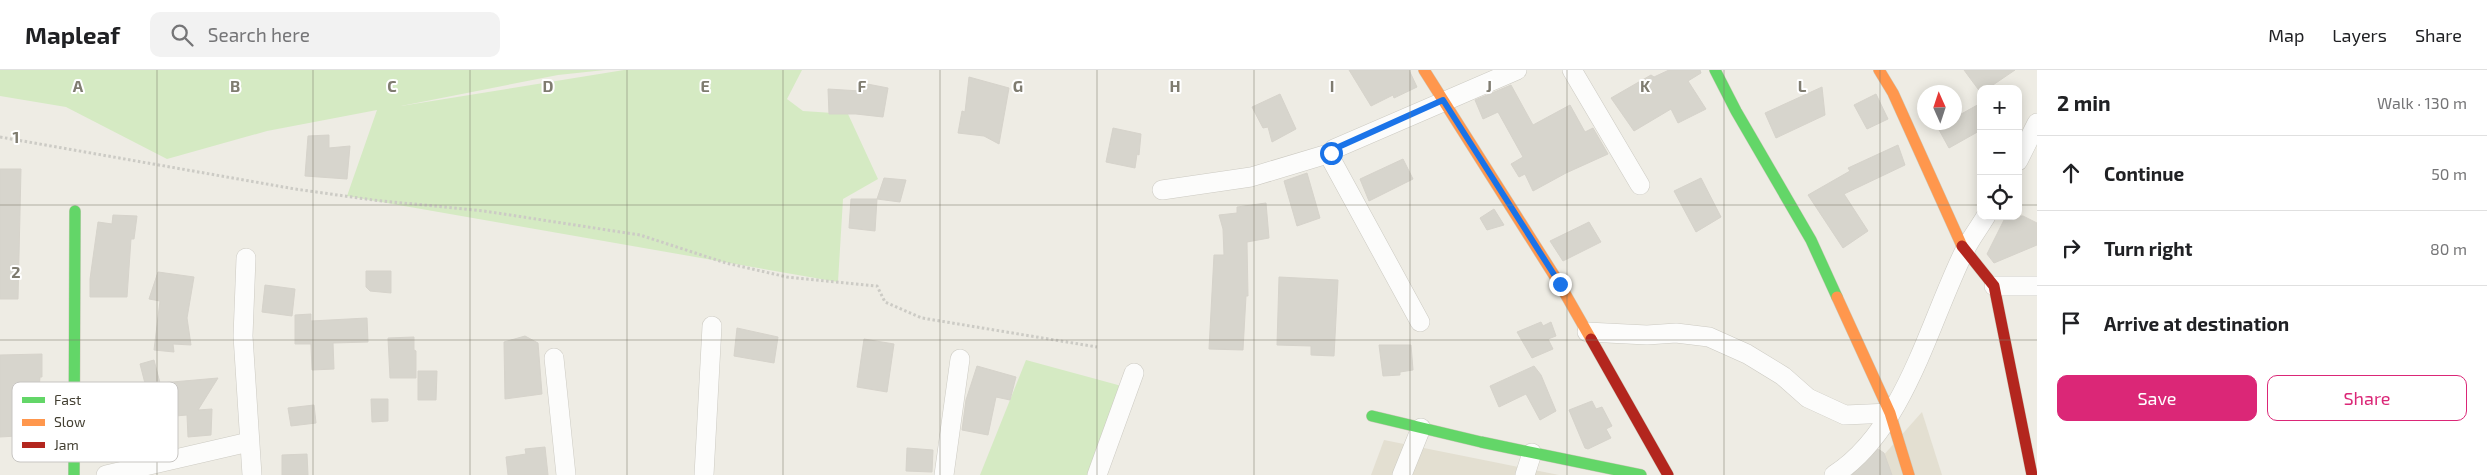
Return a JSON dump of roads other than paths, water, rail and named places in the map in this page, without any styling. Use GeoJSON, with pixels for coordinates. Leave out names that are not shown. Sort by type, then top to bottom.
{"type":"FeatureCollection","features":[{"type":"Feature","properties":{"kind":"street"},"geometry":{"type":"LineString","coordinates":[[1424,70],[1560,284],[1668,475]]}},
{"type":"Feature","properties":{"kind":"street"},"geometry":{"type":"LineString","coordinates":[[1162,190],[1251,177],[1331,153],[1334,149],[1443,100],[1517,70]]}},
{"type":"Feature","properties":{"kind":"street"},"geometry":{"type":"LineString","coordinates":[[1572,70],[1640,185]]}},
{"type":"Feature","properties":{"kind":"street"},"geometry":{"type":"LineString","coordinates":[[1715,70],[1736,111],[1811,240],[1890,413],[1909,475]]}},
{"type":"Feature","properties":{"kind":"street"},"geometry":{"type":"LineString","coordinates":[[1879,70],[1893,93],[1964,250],[1994,286],[2032,475]]}},
{"type":"Feature","properties":{"kind":"street"},"geometry":{"type":"LineString","coordinates":[[2022,153],[2037,123]]}},
{"type":"Feature","properties":{"kind":"street"},"geometry":{"type":"LineString","coordinates":[[1331,153],[1331,158],[1340,176],[1420,322]]}},
{"type":"Feature","properties":{"kind":"street"},"geometry":{"type":"LineString","coordinates":[[74,382],[75,211]]}},
{"type":"Feature","properties":{"kind":"street"},"geometry":{"type":"LineString","coordinates":[[1834,475],[1862,452],[1904,391],[1964,250],[1983,220]]}},
{"type":"Feature","properties":{"kind":"street"},"geometry":{"type":"LineString","coordinates":[[246,258],[243,336],[252,475]]}},
{"type":"Feature","properties":{"kind":"street"},"geometry":{"type":"LineString","coordinates":[[1994,286],[2037,286]]}},
{"type":"Feature","properties":{"kind":"street"},"geometry":{"type":"LineString","coordinates":[[704,475],[712,326]]}},
{"type":"Feature","properties":{"kind":"street"},"geometry":{"type":"LineString","coordinates":[[1587,332],[1647,335],[1676,333],[1709,337],[1747,354],[1783,376],[1808,398],[1845,415],[1890,413]]}},
{"type":"Feature","properties":{"kind":"street"},"geometry":{"type":"LineString","coordinates":[[554,358],[566,475]]}},
{"type":"Feature","properties":{"kind":"street"},"geometry":{"type":"LineString","coordinates":[[944,475],[960,359]]}},
{"type":"Feature","properties":{"kind":"street"},"geometry":{"type":"LineString","coordinates":[[1097,475],[1134,372]]}},
{"type":"Feature","properties":{"kind":"street"},"geometry":{"type":"LineString","coordinates":[[1372,416],[1532,453],[1640,475]]}},
{"type":"Feature","properties":{"kind":"street"},"geometry":{"type":"LineString","coordinates":[[1402,475],[1421,428]]}},
{"type":"Feature","properties":{"kind":"street"},"geometry":{"type":"LineString","coordinates":[[178,458],[249,442]]}},
{"type":"Feature","properties":{"kind":"street"},"geometry":{"type":"LineString","coordinates":[[1525,475],[1532,453]]}},
{"type":"Feature","properties":{"kind":"street"},"geometry":{"type":"LineString","coordinates":[[74,462],[74,475]]}},
{"type":"Feature","properties":{"kind":"street"},"geometry":{"type":"LineString","coordinates":[[106,475],[162,462]]}}]}
